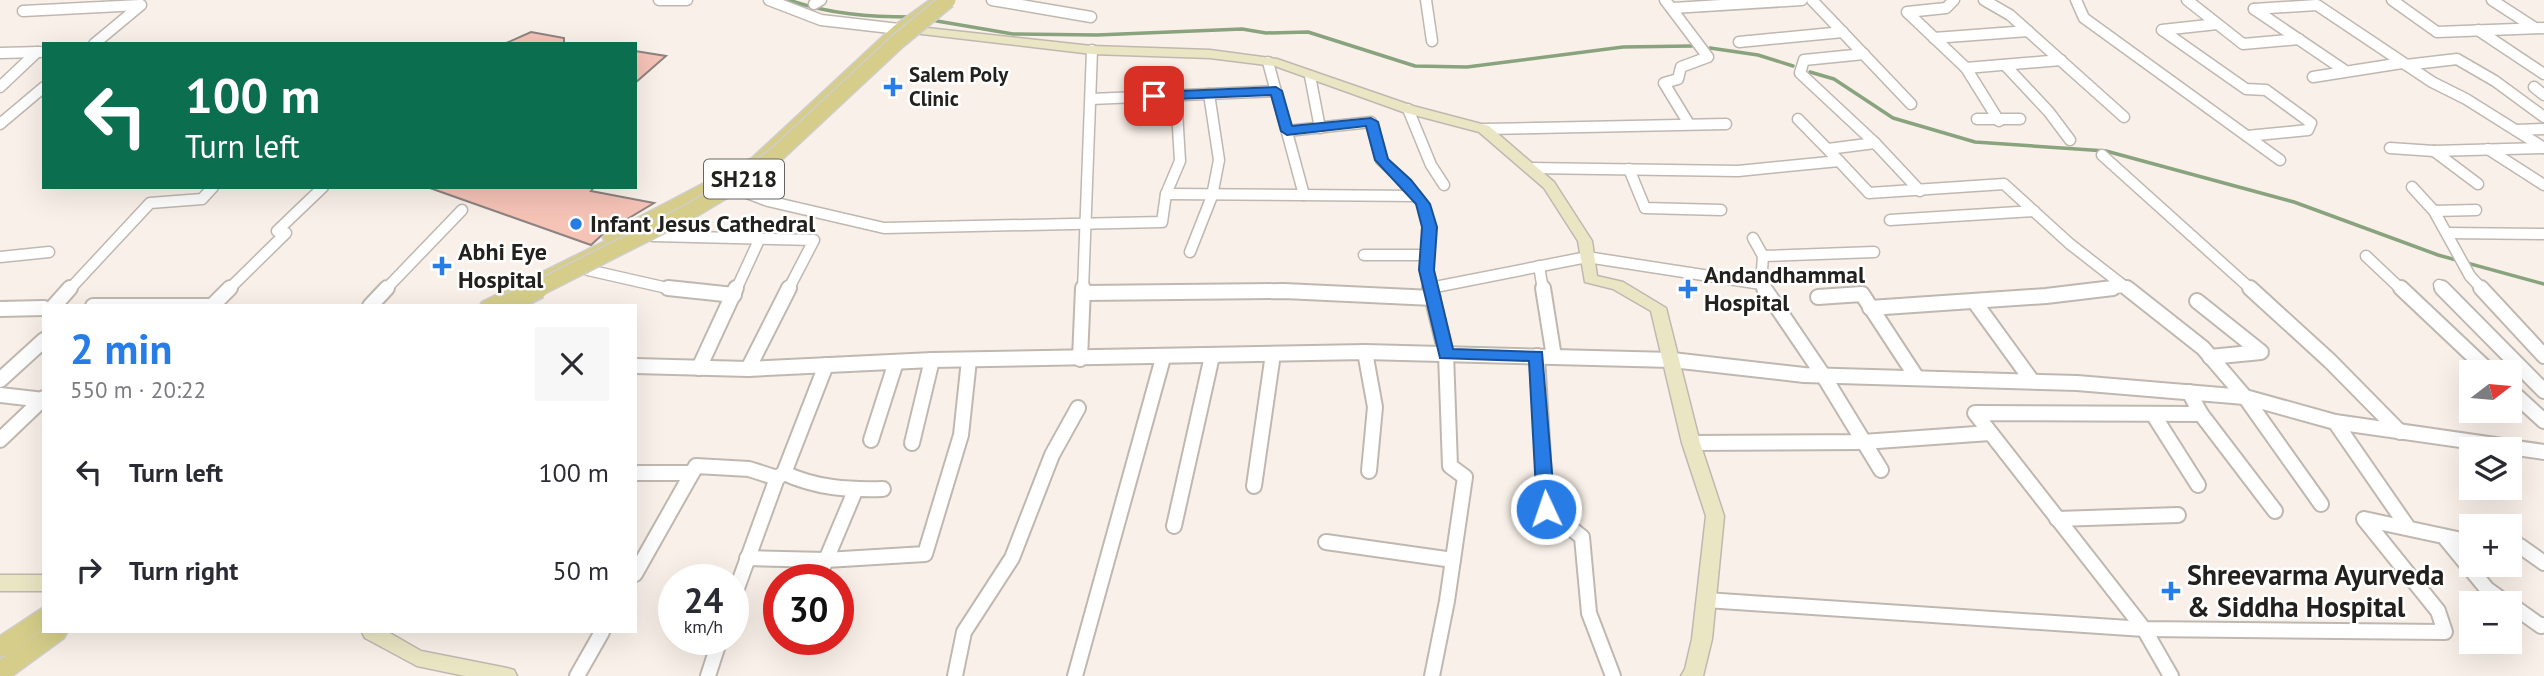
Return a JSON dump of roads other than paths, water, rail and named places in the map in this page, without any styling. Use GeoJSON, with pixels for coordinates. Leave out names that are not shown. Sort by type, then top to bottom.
{"type":"FeatureCollection","features":[{"type":"Feature","properties":{"kind":"main road","name":"SH218"},"geometry":{"type":"LineString","coordinates":[[492,304],[728,183],[759,160],[899,29],[922,21],[938,0]]}},
{"type":"Feature","properties":{"kind":"main road","name":"SH218"},"geometry":{"type":"LineString","coordinates":[[507,304],[689,212],[741,181],[778,154],[888,50],[948,0]]}},
{"type":"Feature","properties":{"kind":"main road"},"geometry":{"type":"LineString","coordinates":[[522,304],[676,226],[751,183],[797,144],[922,21],[957,0]]}},
{"type":"Feature","properties":{"kind":"main road"},"geometry":{"type":"LineString","coordinates":[[481,304],[662,214],[759,160]]}},
{"type":"Feature","properties":{"kind":"main road"},"geometry":{"type":"LineString","coordinates":[[0,639],[42,611]]}},
{"type":"Feature","properties":{"kind":"main road"},"geometry":{"type":"LineString","coordinates":[[0,648],[42,617]]}},
{"type":"Feature","properties":{"kind":"main road"},"geometry":{"type":"LineString","coordinates":[[0,658],[42,628]]}},
{"type":"Feature","properties":{"kind":"main road"},"geometry":{"type":"LineString","coordinates":[[0,672],[55,633]]}},
{"type":"Feature","properties":{"kind":"street"},"geometry":{"type":"LineString","coordinates":[[659,0],[687,0]]}},
{"type":"Feature","properties":{"kind":"street"},"geometry":{"type":"LineString","coordinates":[[769,0],[821,20],[899,29]]}},
{"type":"Feature","properties":{"kind":"street"},"geometry":{"type":"LineString","coordinates":[[992,0],[1091,17]]}},
{"type":"Feature","properties":{"kind":"street"},"geometry":{"type":"LineString","coordinates":[[1426,0],[1432,41]]}},
{"type":"Feature","properties":{"kind":"street"},"geometry":{"type":"LineString","coordinates":[[1669,4],[1802,0]]}},
{"type":"Feature","properties":{"kind":"street"},"geometry":{"type":"LineString","coordinates":[[1812,0],[1911,104]]}},
{"type":"Feature","properties":{"kind":"street"},"geometry":{"type":"LineString","coordinates":[[1954,0],[1946,8],[1907,12],[1966,68],[1999,121]]}},
{"type":"Feature","properties":{"kind":"street"},"geometry":{"type":"LineString","coordinates":[[1984,0],[2010,15],[2124,117]]}},
{"type":"Feature","properties":{"kind":"street"},"geometry":{"type":"LineString","coordinates":[[2076,0],[2084,18],[2280,160]]}},
{"type":"Feature","properties":{"kind":"street"},"geometry":{"type":"LineString","coordinates":[[2186,0],[2243,44],[2299,39]]}},
{"type":"Feature","properties":{"kind":"street"},"geometry":{"type":"LineString","coordinates":[[2392,0],[2437,32],[2540,28]]}},
{"type":"Feature","properties":{"kind":"street"},"geometry":{"type":"LineString","coordinates":[[2492,0],[2540,28]]}},
{"type":"Feature","properties":{"kind":"street"},"geometry":{"type":"LineString","coordinates":[[23,11],[143,3]]}},
{"type":"Feature","properties":{"kind":"street"},"geometry":{"type":"LineString","coordinates":[[96,42],[143,3]]}},
{"type":"Feature","properties":{"kind":"street"},"geometry":{"type":"LineString","coordinates":[[1669,4],[1708,57],[1681,67],[1678,79],[1664,83],[1689,124]]}},
{"type":"Feature","properties":{"kind":"street"},"geometry":{"type":"LineString","coordinates":[[2344,70],[2254,9],[2317,5],[2404,64],[2543,148]]}},
{"type":"Feature","properties":{"kind":"street"},"geometry":{"type":"LineString","coordinates":[[922,21],[1092,50],[1210,54],[1268,62],[1408,109],[1484,129],[1726,124]]}},
{"type":"Feature","properties":{"kind":"street"},"geometry":{"type":"LineString","coordinates":[[2217,24],[2162,30],[2245,89],[2266,90],[2311,123],[2308,130],[2247,136]]}},
{"type":"Feature","properties":{"kind":"street"},"geometry":{"type":"LineString","coordinates":[[2477,30],[2544,74]]}},
{"type":"Feature","properties":{"kind":"street"},"geometry":{"type":"LineString","coordinates":[[1934,38],[2028,31]]}},
{"type":"Feature","properties":{"kind":"street"},"geometry":{"type":"LineString","coordinates":[[1739,42],[1843,32]]}},
{"type":"Feature","properties":{"kind":"street"},"geometry":{"type":"LineString","coordinates":[[1080,359],[1092,50]]}},
{"type":"Feature","properties":{"kind":"street"},"geometry":{"type":"LineString","coordinates":[[2,55],[40,52]]}},
{"type":"Feature","properties":{"kind":"street"},"geometry":{"type":"LineString","coordinates":[[0,87],[40,52]]}},
{"type":"Feature","properties":{"kind":"street"},"geometry":{"type":"LineString","coordinates":[[1864,54],[1804,60],[1801,72],[1875,143],[1920,191]]}},
{"type":"Feature","properties":{"kind":"street"},"geometry":{"type":"LineString","coordinates":[[2313,77],[2344,70],[2457,59],[2495,81],[2544,117]]}},
{"type":"Feature","properties":{"kind":"street"},"geometry":{"type":"LineString","coordinates":[[1966,68],[2061,60]]}},
{"type":"Feature","properties":{"kind":"street"},"geometry":{"type":"LineString","coordinates":[[1268,62],[1304,195]]}},
{"type":"Feature","properties":{"kind":"street"},"geometry":{"type":"LineString","coordinates":[[2005,65],[2049,112],[2070,140]]}},
{"type":"Feature","properties":{"kind":"street"},"geometry":{"type":"LineString","coordinates":[[1310,76],[1320,128]]}},
{"type":"Feature","properties":{"kind":"street"},"geometry":{"type":"LineString","coordinates":[[2534,87],[2544,95]]}},
{"type":"Feature","properties":{"kind":"street"},"geometry":{"type":"LineString","coordinates":[[0,124],[42,89]]}},
{"type":"Feature","properties":{"kind":"street"},"geometry":{"type":"LineString","coordinates":[[1091,99],[1276,91]]}},
{"type":"Feature","properties":{"kind":"street"},"geometry":{"type":"LineString","coordinates":[[1189,252],[1212,196],[1219,160],[1209,94]]}},
{"type":"Feature","properties":{"kind":"street"},"geometry":{"type":"LineString","coordinates":[[739,190],[768,201],[884,228],[1162,222],[1167,194],[1180,161],[1175,95]]}},
{"type":"Feature","properties":{"kind":"street"},"geometry":{"type":"LineString","coordinates":[[1408,109],[1430,165],[1444,185]]}},
{"type":"Feature","properties":{"kind":"street"},"geometry":{"type":"LineString","coordinates":[[1798,119],[1869,193],[2004,184],[2070,244],[2210,356],[2245,397],[2321,504]]}},
{"type":"Feature","properties":{"kind":"street"},"geometry":{"type":"LineString","coordinates":[[1977,119],[2020,119]]}},
{"type":"Feature","properties":{"kind":"street"},"geometry":{"type":"LineString","coordinates":[[1287,131],[1371,122],[1381,160],[1423,204],[1430,227],[1426,270],[1446,354],[1450,466],[1465,477],[1433,676]]}},
{"type":"Feature","properties":{"kind":"street"},"geometry":{"type":"LineString","coordinates":[[1484,129],[1549,185],[1585,242],[1590,279],[1618,285],[1658,308],[1691,443],[1715,516],[1702,639],[1694,674],[1691,676]]}},
{"type":"Feature","properties":{"kind":"street"},"geometry":{"type":"LineString","coordinates":[[2516,130],[2544,129]]}},
{"type":"Feature","properties":{"kind":"street"},"geometry":{"type":"LineString","coordinates":[[1828,149],[1875,143]]}},
{"type":"Feature","properties":{"kind":"street"},"geometry":{"type":"LineString","coordinates":[[2390,148],[2434,151],[2543,148]]}},
{"type":"Feature","properties":{"kind":"street"},"geometry":{"type":"LineString","coordinates":[[2488,149],[2544,185]]}},
{"type":"Feature","properties":{"kind":"street"},"geometry":{"type":"LineString","coordinates":[[2434,151],[2478,184]]}},
{"type":"Feature","properties":{"kind":"street"},"geometry":{"type":"LineString","coordinates":[[2102,155],[2330,361],[2401,432]]}},
{"type":"Feature","properties":{"kind":"street"},"geometry":{"type":"LineString","coordinates":[[1530,168],[1738,171],[1839,162]]}},
{"type":"Feature","properties":{"kind":"street"},"geometry":{"type":"LineString","coordinates":[[1629,169],[1645,208],[1721,210]]}},
{"type":"Feature","properties":{"kind":"street"},"geometry":{"type":"LineString","coordinates":[[2412,187],[2434,211],[2470,276],[2544,356]]}},
{"type":"Feature","properties":{"kind":"street"},"geometry":{"type":"LineString","coordinates":[[56,304],[150,203],[202,199],[212,189]]}},
{"type":"Feature","properties":{"kind":"street"},"geometry":{"type":"LineString","coordinates":[[216,304],[285,233],[278,231],[321,189]]}},
{"type":"Feature","properties":{"kind":"street"},"geometry":{"type":"LineString","coordinates":[[1167,194],[1417,196]]}},
{"type":"Feature","properties":{"kind":"street"},"geometry":{"type":"LineString","coordinates":[[372,304],[462,210]]}},
{"type":"Feature","properties":{"kind":"street"},"geometry":{"type":"LineString","coordinates":[[2434,211],[2476,210]]}},
{"type":"Feature","properties":{"kind":"street"},"geometry":{"type":"LineString","coordinates":[[1890,220],[2034,211]]}},
{"type":"Feature","properties":{"kind":"street"},"geometry":{"type":"LineString","coordinates":[[2447,233],[2544,234]]}},
{"type":"Feature","properties":{"kind":"street"},"geometry":{"type":"LineString","coordinates":[[653,236],[814,240],[748,369]]}},
{"type":"Feature","properties":{"kind":"street"},"geometry":{"type":"LineString","coordinates":[[1753,238],[1763,256],[1761,284],[1823,375],[1881,470]]}},
{"type":"Feature","properties":{"kind":"street"},"geometry":{"type":"LineString","coordinates":[[699,368],[759,240]]}},
{"type":"Feature","properties":{"kind":"street"},"geometry":{"type":"LineString","coordinates":[[0,257],[49,252]]}},
{"type":"Feature","properties":{"kind":"street"},"geometry":{"type":"LineString","coordinates":[[1763,256],[1874,252]]}},
{"type":"Feature","properties":{"kind":"street"},"geometry":{"type":"LineString","coordinates":[[1364,255],[1427,255]]}},
{"type":"Feature","properties":{"kind":"street"},"geometry":{"type":"LineString","coordinates":[[1084,293],[1432,293],[1587,257],[1761,284]]}},
{"type":"Feature","properties":{"kind":"street"},"geometry":{"type":"LineString","coordinates":[[2365,257],[2477,360]]}},
{"type":"Feature","properties":{"kind":"street"},"geometry":{"type":"LineString","coordinates":[[1539,266],[1554,356]]}},
{"type":"Feature","properties":{"kind":"street"},"geometry":{"type":"LineString","coordinates":[[588,270],[680,291],[734,295]]}},
{"type":"Feature","properties":{"kind":"street"},"geometry":{"type":"LineString","coordinates":[[2439,285],[2544,391]]}},
{"type":"Feature","properties":{"kind":"street"},"geometry":{"type":"LineString","coordinates":[[1870,308],[2125,287]]}},
{"type":"Feature","properties":{"kind":"street"},"geometry":{"type":"LineString","coordinates":[[1818,296],[1862,294],[1917,378]]}},
{"type":"Feature","properties":{"kind":"street"},"geometry":{"type":"LineString","coordinates":[[1974,301],[2032,382]]}},
{"type":"Feature","properties":{"kind":"street"},"geometry":{"type":"LineString","coordinates":[[2197,301],[2261,352],[2210,356]]}},
{"type":"Feature","properties":{"kind":"street"},"geometry":{"type":"LineString","coordinates":[[1,310],[42,308]]}},
{"type":"Feature","properties":{"kind":"street"},"geometry":{"type":"LineString","coordinates":[[0,380],[42,342]]}},
{"type":"Feature","properties":{"kind":"street"},"geometry":{"type":"LineString","coordinates":[[637,370],[748,369],[932,360],[1163,358],[1365,352],[1672,360],[1823,375],[2032,382],[2245,397],[2334,422],[2544,452]]}},
{"type":"Feature","properties":{"kind":"street"},"geometry":{"type":"LineString","coordinates":[[1365,352],[1375,407],[1369,471]]}},
{"type":"Feature","properties":{"kind":"street"},"geometry":{"type":"LineString","coordinates":[[1254,486],[1273,355]]}},
{"type":"Feature","properties":{"kind":"street"},"geometry":{"type":"LineString","coordinates":[[1174,526],[1212,356]]}},
{"type":"Feature","properties":{"kind":"street"},"geometry":{"type":"LineString","coordinates":[[1536,356],[1546,509],[1582,537],[1589,612],[1613,676]]}},
{"type":"Feature","properties":{"kind":"street"},"geometry":{"type":"LineString","coordinates":[[1075,676],[1163,358]]}},
{"type":"Feature","properties":{"kind":"street"},"geometry":{"type":"LineString","coordinates":[[912,443],[932,360]]}},
{"type":"Feature","properties":{"kind":"street"},"geometry":{"type":"LineString","coordinates":[[747,558],[826,561],[925,554],[961,435],[969,360]]}},
{"type":"Feature","properties":{"kind":"street"},"geometry":{"type":"LineString","coordinates":[[871,440],[896,362]]}},
{"type":"Feature","properties":{"kind":"street"},"geometry":{"type":"LineString","coordinates":[[745,564],[826,365]]}},
{"type":"Feature","properties":{"kind":"street"},"geometry":{"type":"LineString","coordinates":[[2189,393],[2201,414],[2275,511]]}},
{"type":"Feature","properties":{"kind":"street"},"geometry":{"type":"LineString","coordinates":[[0,395],[42,399]]}},
{"type":"Feature","properties":{"kind":"street"},"geometry":{"type":"LineString","coordinates":[[0,440],[42,400]]}},
{"type":"Feature","properties":{"kind":"street"},"geometry":{"type":"LineString","coordinates":[[2522,401],[2544,421]]}},
{"type":"Feature","properties":{"kind":"street"},"geometry":{"type":"LineString","coordinates":[[955,676],[964,632],[1012,558],[1052,455],[1078,408]]}},
{"type":"Feature","properties":{"kind":"street"},"geometry":{"type":"LineString","coordinates":[[2171,676],[2144,629],[1975,414],[2201,414]]}},
{"type":"Feature","properties":{"kind":"street"},"geometry":{"type":"LineString","coordinates":[[2153,414],[2198,485]]}},
{"type":"Feature","properties":{"kind":"street"},"geometry":{"type":"LineString","coordinates":[[2334,422],[2407,526]]}},
{"type":"Feature","properties":{"kind":"street"},"geometry":{"type":"LineString","coordinates":[[1691,443],[1863,442],[1990,433]]}},
{"type":"Feature","properties":{"kind":"street"},"geometry":{"type":"LineString","coordinates":[[637,569],[696,466],[749,470],[780,475],[805,484],[855,491],[883,489]]}},
{"type":"Feature","properties":{"kind":"street"},"geometry":{"type":"LineString","coordinates":[[637,473],[692,473]]}},
{"type":"Feature","properties":{"kind":"street"},"geometry":{"type":"LineString","coordinates":[[825,564],[855,491]]}},
{"type":"Feature","properties":{"kind":"street"},"geometry":{"type":"LineString","coordinates":[[2057,519],[2178,515]]}},
{"type":"Feature","properties":{"kind":"street"},"geometry":{"type":"LineString","coordinates":[[1706,600],[2144,629],[2445,632],[2438,611],[2364,519],[2407,526],[2459,541]]}},
{"type":"Feature","properties":{"kind":"street"},"geometry":{"type":"LineString","coordinates":[[2446,539],[2490,591]]}},
{"type":"Feature","properties":{"kind":"street"},"geometry":{"type":"LineString","coordinates":[[1326,542],[1453,559]]}},
{"type":"Feature","properties":{"kind":"street"},"geometry":{"type":"LineString","coordinates":[[2522,548],[2544,563]]}},
{"type":"Feature","properties":{"kind":"street"},"geometry":{"type":"LineString","coordinates":[[0,583],[42,583]]}},
{"type":"Feature","properties":{"kind":"street"},"geometry":{"type":"LineString","coordinates":[[2522,613],[2540,626],[2544,625]]}},
{"type":"Feature","properties":{"kind":"street"},"geometry":{"type":"LineString","coordinates":[[374,633],[417,658],[507,676]]}},
{"type":"Feature","properties":{"kind":"street"},"geometry":{"type":"LineString","coordinates":[[578,676],[602,633]]}},
{"type":"Feature","properties":{"kind":"street"},"geometry":{"type":"LineString","coordinates":[[708,676],[715,655]]}},
{"type":"Feature","properties":{"kind":"waterway"},"geometry":{"type":"LineString","coordinates":[[789,0],[850,14],[912,17]]}},
{"type":"Feature","properties":{"kind":"waterway"},"geometry":{"type":"LineString","coordinates":[[931,20],[1013,34],[1097,35],[1242,29],[1266,33],[1308,32],[1415,66],[1467,67],[1623,47],[1692,46]]}},
{"type":"Feature","properties":{"kind":"waterway"},"geometry":{"type":"LineString","coordinates":[[1710,48],[1758,55],[1793,66]]}},
{"type":"Feature","properties":{"kind":"waterway"},"geometry":{"type":"LineString","coordinates":[[1810,72],[1834,79],[1893,118],[1975,142],[2106,151],[2294,202],[2438,255],[2544,284]]}},
{"type":"Feature","properties":{"kind":"place","name":"Salem Poly Clinic"},"geometry":{"type":"Point","coordinates":[893,87]}},
{"type":"Feature","properties":{"kind":"place","name":"Infant Jesus Cathedral"},"geometry":{"type":"Point","coordinates":[576,224]}},
{"type":"Feature","properties":{"kind":"place","name":"Abhi Eye Hospital"},"geometry":{"type":"Point","coordinates":[442,266]}},
{"type":"Feature","properties":{"kind":"place","name":"Andandhammal Hospital"},"geometry":{"type":"Point","coordinates":[1688,289]}},
{"type":"Feature","properties":{"kind":"place","name":"Shreevarma Ayurveda & Siddha Hospital"},"geometry":{"type":"Point","coordinates":[2171,591]}}]}
